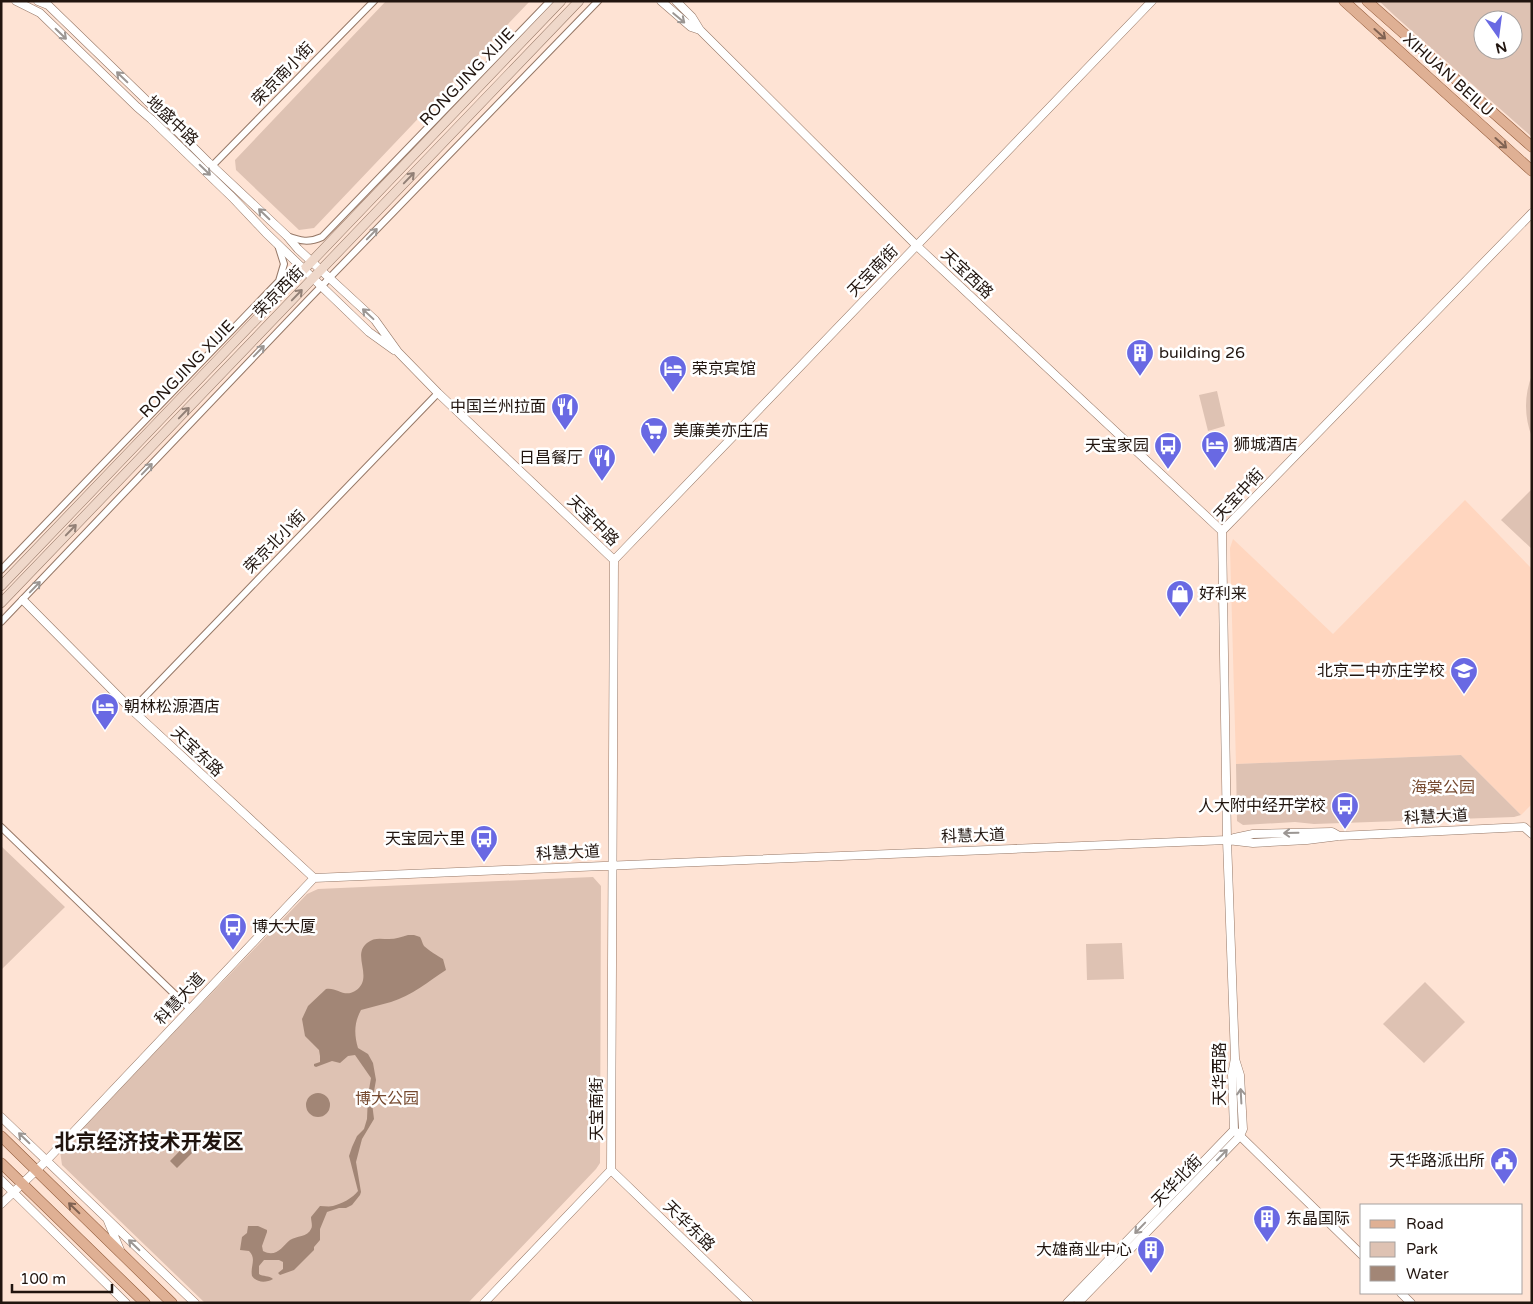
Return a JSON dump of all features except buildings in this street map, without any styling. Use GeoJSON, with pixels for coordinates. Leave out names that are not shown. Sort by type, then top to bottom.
{"type":"FeatureCollection","features":[{"type":"Feature","properties":{"kind":"main road","name":"RONGJING XIJIE"},"geometry":{"type":"LineString","coordinates":[[1,586],[560,1]]}},
{"type":"Feature","properties":{"kind":"main road","name":"荣京西街"},"geometry":{"type":"LineString","coordinates":[[1,603],[579,1]]}},
{"type":"Feature","properties":{"kind":"main road","name":"XIHUAN BEILU"},"geometry":{"type":"LineString","coordinates":[[1344,1],[1532,171]]}},
{"type":"Feature","properties":{"kind":"main road","name":"XIHUAN BEILU"},"geometry":{"type":"LineString","coordinates":[[1367,1],[1532,147]]}},
{"type":"Feature","properties":{"kind":"main road"},"geometry":{"type":"LineString","coordinates":[[1,1136],[172,1303]]}},
{"type":"Feature","properties":{"kind":"main road"},"geometry":{"type":"LineString","coordinates":[[1,1163],[145,1303]]}},
{"type":"Feature","properties":{"kind":"street","name":"地盛中路"},"geometry":{"type":"LineString","coordinates":[[38,1],[48,5],[321,270]]}},
{"type":"Feature","properties":{"kind":"street","name":"荣京南小街"},"geometry":{"type":"LineString","coordinates":[[212,166],[374,1]]}},
{"type":"Feature","properties":{"kind":"street"},"geometry":{"type":"LineString","coordinates":[[287,236],[311,242],[322,237],[550,1]]}},
{"type":"Feature","properties":{"kind":"street"},"geometry":{"type":"LineString","coordinates":[[1,622],[321,286],[598,1]]}},
{"type":"Feature","properties":{"kind":"street","name":"天宝西路"},"geometry":{"type":"LineString","coordinates":[[661,1],[691,27],[700,30]]}},
{"type":"Feature","properties":{"kind":"street","name":"天宝西路"},"geometry":{"type":"LineString","coordinates":[[676,1],[692,17],[700,30],[917,246],[1222,531]]}},
{"type":"Feature","properties":{"kind":"street","name":"天宝南街"},"geometry":{"type":"LineString","coordinates":[[614,560],[1152,1]]}},
{"type":"Feature","properties":{"kind":"street","name":"地盛中路"},"geometry":{"type":"LineString","coordinates":[[21,2],[40,13],[137,107],[152,119],[313,278]]}},
{"type":"Feature","properties":{"kind":"street","name":"天宝中街"},"geometry":{"type":"LineString","coordinates":[[1227,840],[1222,531],[1532,213]]}},
{"type":"Feature","properties":{"kind":"street"},"geometry":{"type":"LineString","coordinates":[[1,570],[279,281],[284,264],[278,245]]}},
{"type":"Feature","properties":{"kind":"street","name":"天宝中路"},"geometry":{"type":"LineString","coordinates":[[321,270],[375,320],[398,352],[438,393],[614,560],[612,865]]}},
{"type":"Feature","properties":{"kind":"street","name":"天宝中路"},"geometry":{"type":"LineString","coordinates":[[313,278],[369,332],[398,352]]}},
{"type":"Feature","properties":{"kind":"street","name":"荣京北小街"},"geometry":{"type":"LineString","coordinates":[[132,710],[438,393]]}},
{"type":"Feature","properties":{"kind":"street","name":"天宝东路"},"geometry":{"type":"LineString","coordinates":[[23,600],[132,710],[314,878]]}},
{"type":"Feature","properties":{"kind":"street"},"geometry":{"type":"LineString","coordinates":[[1532,822],[1524,827],[1532,834]]}},
{"type":"Feature","properties":{"kind":"street"},"geometry":{"type":"LineString","coordinates":[[1,826],[190,1009]]}},
{"type":"Feature","properties":{"kind":"street","name":"科慧大道"},"geometry":{"type":"LineString","coordinates":[[1,1204],[47,1160],[314,878],[1227,840],[1253,843],[1339,836],[1524,827]]}},
{"type":"Feature","properties":{"kind":"street","name":"天华西路"},"geometry":{"type":"LineString","coordinates":[[1227,840],[1235,1058],[1232,1075],[1237,1133]]}},
{"type":"Feature","properties":{"kind":"street","name":"天宝南街"},"geometry":{"type":"LineString","coordinates":[[610,1170],[612,865]]}},
{"type":"Feature","properties":{"kind":"street"},"geometry":{"type":"LineString","coordinates":[[1,1116],[195,1303]]}},
{"type":"Feature","properties":{"kind":"street"},"geometry":{"type":"LineString","coordinates":[[1237,1133],[1360,1253]]}},
{"type":"Feature","properties":{"kind":"street","name":"天华北街"},"geometry":{"type":"LineString","coordinates":[[1067,1303],[1237,1133]]}},
{"type":"Feature","properties":{"kind":"street","name":"天华北街"},"geometry":{"type":"LineString","coordinates":[[1078,1303],[1237,1133]]}},
{"type":"Feature","properties":{"kind":"street"},"geometry":{"type":"LineString","coordinates":[[484,1303],[610,1170]]}},
{"type":"Feature","properties":{"kind":"street","name":"天华东路"},"geometry":{"type":"LineString","coordinates":[[610,1170],[749,1303]]}},
{"type":"Feature","properties":{"kind":"street"},"geometry":{"type":"LineString","coordinates":[[1,1180],[126,1303]]}},
{"type":"Feature","properties":{"kind":"street"},"geometry":{"type":"LineString","coordinates":[[108,1219],[122,1254]]}},
{"type":"Feature","properties":{"kind":"street"},"geometry":{"type":"LineString","coordinates":[[1402,1294],[1411,1303]]}},
{"type":"Feature","properties":{"kind":"shaded area"},"geometry":{"type":"Polygon","coordinates":[[[1465,500],[1532,569],[1532,804],[1521,815],[1461,755],[1236,764],[1230,548],[1233,539],[1333,634],[1465,500]]]}},
{"type":"Feature","properties":{"kind":"green space"},"geometry":{"type":"Polygon","coordinates":[[[386,1],[530,1],[314,228],[299,230],[236,170],[235,160],[386,1]]]}},
{"type":"Feature","properties":{"kind":"green space"},"geometry":{"type":"Polygon","coordinates":[[[1379,1],[1532,1],[1532,137],[1395,16],[1379,1]]]}},
{"type":"Feature","properties":{"kind":"green space"},"geometry":{"type":"Polygon","coordinates":[[[1532,375],[1532,437],[1526,414],[1526,398],[1532,375]]]}},
{"type":"Feature","properties":{"kind":"green space"},"geometry":{"type":"Polygon","coordinates":[[[1217,391],[1225,426],[1208,431],[1199,395],[1217,391]]]}},
{"type":"Feature","properties":{"kind":"green space"},"geometry":{"type":"Polygon","coordinates":[[[1532,489],[1532,549],[1501,520],[1532,489]]]}},
{"type":"Feature","properties":{"kind":"green space","name":"海棠公园"},"geometry":{"type":"Polygon","coordinates":[[[1461,755],[1521,815],[1514,817],[1314,824],[1295,822],[1243,825],[1237,821],[1236,764],[1461,755]]]}},
{"type":"Feature","properties":{"kind":"green space"},"geometry":{"type":"Polygon","coordinates":[[[1,846],[65,907],[1,970],[1,846]]]}},
{"type":"Feature","properties":{"kind":"green space","name":"博大公园"},"geometry":{"type":"Polygon","coordinates":[[[593,877],[601,886],[600,1163],[468,1303],[205,1303],[62,1165],[60,1151],[307,894],[318,889],[593,877]]]}},
{"type":"Feature","properties":{"kind":"green space"},"geometry":{"type":"Polygon","coordinates":[[[1122,943],[1124,979],[1087,980],[1086,944],[1122,943]]]}},
{"type":"Feature","properties":{"kind":"green space"},"geometry":{"type":"Polygon","coordinates":[[[1425,982],[1465,1022],[1424,1063],[1383,1024],[1425,982]]]}},
{"type":"Feature","properties":{"kind":"water"},"geometry":{"type":"Polygon","coordinates":[[[408,935],[420,937],[424,946],[443,959],[446,970],[406,996],[361,1010],[357,1019],[355,1029],[358,1048],[368,1054],[373,1063],[376,1080],[372,1103],[374,1119],[362,1139],[356,1162],[360,1195],[352,1205],[327,1212],[320,1229],[320,1240],[314,1247],[314,1250],[294,1270],[280,1275],[278,1273],[283,1269],[283,1262],[279,1260],[264,1260],[259,1266],[259,1274],[273,1279],[265,1282],[256,1280],[252,1276],[253,1257],[249,1251],[240,1250],[242,1237],[247,1233],[248,1226],[258,1226],[267,1230],[262,1246],[263,1251],[272,1253],[290,1240],[309,1232],[312,1226],[311,1217],[320,1206],[340,1204],[358,1191],[349,1156],[357,1136],[364,1129],[367,1119],[371,1078],[355,1055],[348,1056],[340,1063],[332,1061],[314,1066],[314,1064],[320,1062],[319,1050],[305,1036],[302,1019],[308,1006],[326,989],[351,993],[361,986],[363,974],[361,954],[367,943],[375,939],[394,939],[408,935]]]}},
{"type":"Feature","properties":{"kind":"water"},"geometry":{"type":"Polygon","coordinates":[[[318,1093],[323,1094],[329,1100],[329,1110],[323,1116],[318,1117],[313,1116],[307,1110],[306,1105],[307,1100],[313,1094],[318,1093]]]}},
{"type":"Feature","properties":{"kind":"water"},"geometry":{"type":"Polygon","coordinates":[[[198,1132],[205,1140],[177,1168],[170,1161],[198,1132]]]}},
{"type":"Feature","properties":{"kind":"place","name":"building 26"},"geometry":{"type":"Point","coordinates":[1140,377]}},
{"type":"Feature","properties":{"kind":"place","name":"荣京宾馆"},"geometry":{"type":"Point","coordinates":[673,393]}},
{"type":"Feature","properties":{"kind":"place","name":"中国兰州拉面"},"geometry":{"type":"Point","coordinates":[565,431]}},
{"type":"Feature","properties":{"kind":"place","name":"美廉美亦庄店"},"geometry":{"type":"Point","coordinates":[654,455]}},
{"type":"Feature","properties":{"kind":"place","name":"狮城酒店"},"geometry":{"type":"Point","coordinates":[1215,469]}},
{"type":"Feature","properties":{"kind":"place","name":"天宝家园"},"geometry":{"type":"Point","coordinates":[1168,470]}},
{"type":"Feature","properties":{"kind":"place","name":"日昌餐厅"},"geometry":{"type":"Point","coordinates":[602,482]}},
{"type":"Feature","properties":{"kind":"place","name":"好利来"},"geometry":{"type":"Point","coordinates":[1180,618]}},
{"type":"Feature","properties":{"kind":"place","name":"北京二中亦庄学校"},"geometry":{"type":"Point","coordinates":[1464,695]}},
{"type":"Feature","properties":{"kind":"place","name":"朝林松源酒店"},"geometry":{"type":"Point","coordinates":[105,731]}},
{"type":"Feature","properties":{"kind":"place","name":"人大附中经开学校"},"geometry":{"type":"Point","coordinates":[1345,830]}},
{"type":"Feature","properties":{"kind":"place","name":"天宝园六里"},"geometry":{"type":"Point","coordinates":[484,863]}},
{"type":"Feature","properties":{"kind":"place","name":"博大大厦"},"geometry":{"type":"Point","coordinates":[233,951]}},
{"type":"Feature","properties":{"kind":"place","name":"天华路派出所"},"geometry":{"type":"Point","coordinates":[1504,1185]}},
{"type":"Feature","properties":{"kind":"place","name":"东晶国际"},"geometry":{"type":"Point","coordinates":[1267,1243]}},
{"type":"Feature","properties":{"kind":"place","name":"大雄商业中心"},"geometry":{"type":"Point","coordinates":[1151,1274]}},
{"type":"Feature","properties":{"kind":"district","name":"北京经济技术开发区"},"geometry":{"type":"Point","coordinates":[149,1142]}}]}
